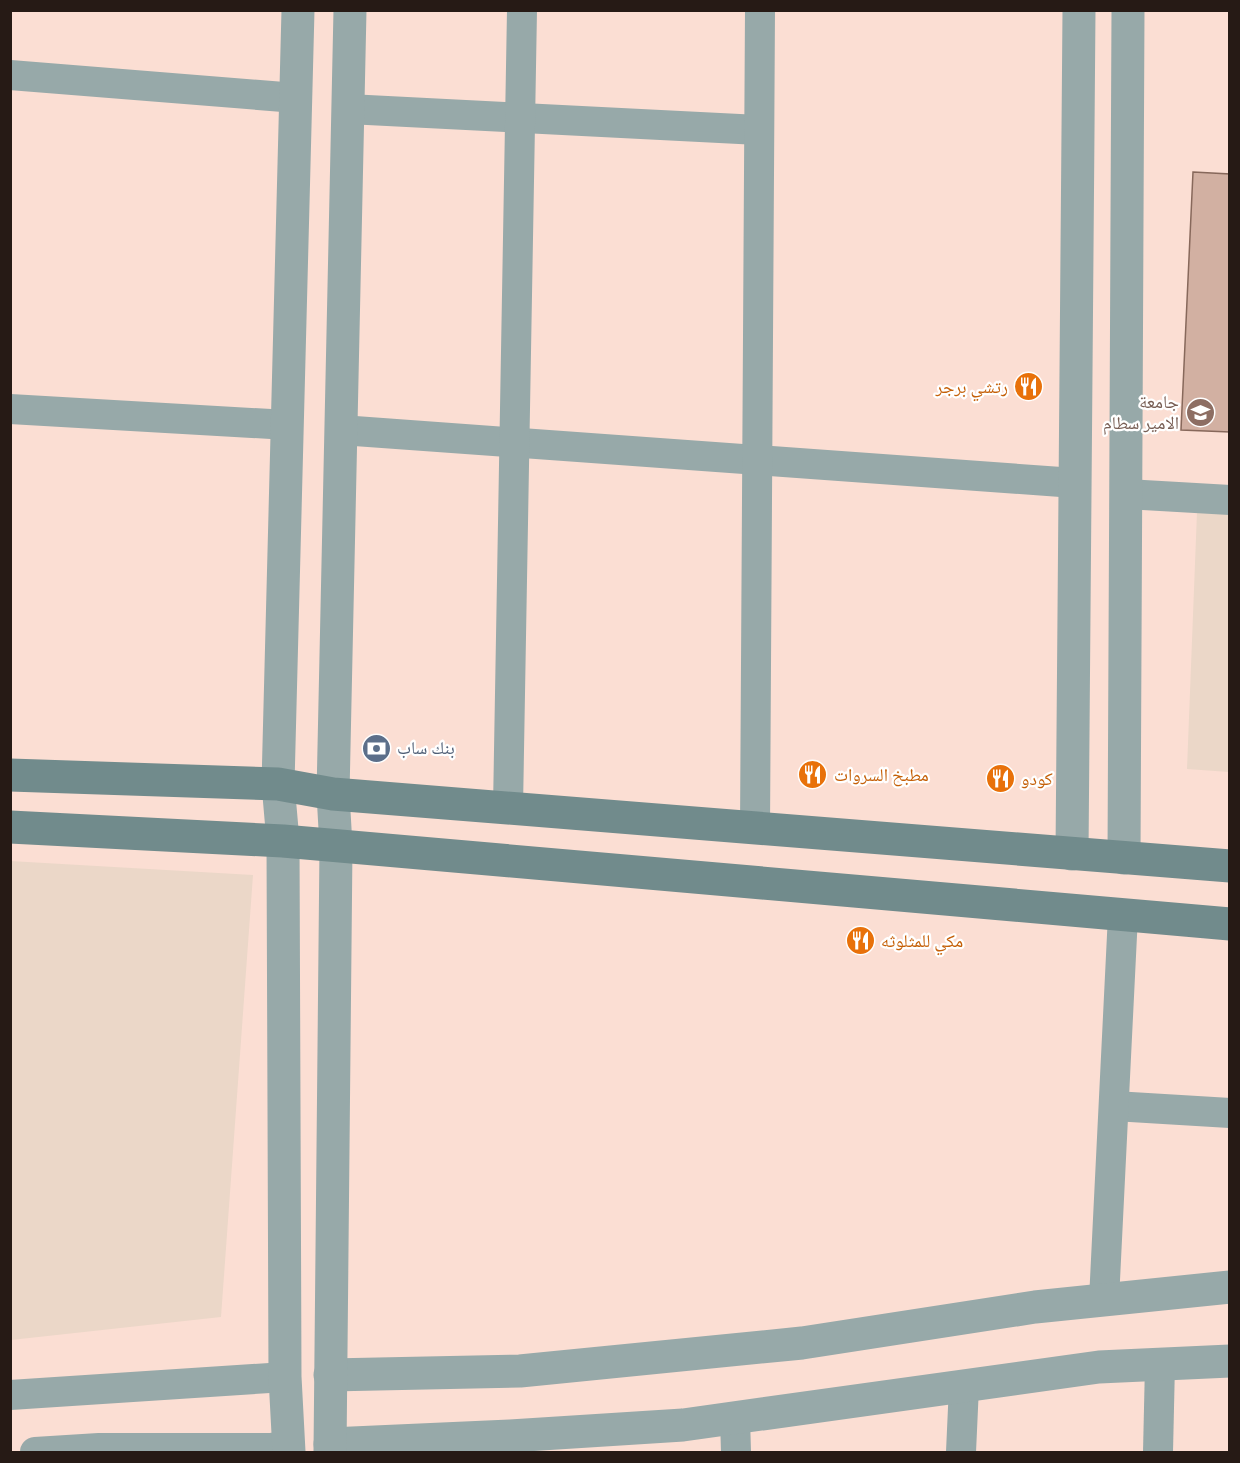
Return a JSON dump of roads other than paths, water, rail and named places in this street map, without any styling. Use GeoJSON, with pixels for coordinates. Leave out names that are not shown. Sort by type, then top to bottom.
{"type":"FeatureCollection","features":[{"type":"Feature","properties":{"kind":"main road"},"geometry":{"type":"LineString","coordinates":[[10,775],[278,784],[333,794],[1230,866]]}},
{"type":"Feature","properties":{"kind":"main road"},"geometry":{"type":"LineString","coordinates":[[10,827],[283,841],[1230,924]]}},
{"type":"Feature","properties":{"kind":"street"},"geometry":{"type":"LineString","coordinates":[[35,1452],[99,1448],[289,1449],[285,1377],[283,841],[278,784],[298,10]]}},
{"type":"Feature","properties":{"kind":"street"},"geometry":{"type":"LineString","coordinates":[[350,10],[333,794],[336,846],[330,1448],[683,1425],[1099,1367],[1230,1361]]}},
{"type":"Feature","properties":{"kind":"street"},"geometry":{"type":"LineString","coordinates":[[508,808],[522,10]]}},
{"type":"Feature","properties":{"kind":"street"},"geometry":{"type":"LineString","coordinates":[[755,828],[760,10]]}},
{"type":"Feature","properties":{"kind":"street"},"geometry":{"type":"LineString","coordinates":[[1072,854],[1080,10]]}},
{"type":"Feature","properties":{"kind":"street"},"geometry":{"type":"LineString","coordinates":[[1124,858],[1128,10]]}},
{"type":"Feature","properties":{"kind":"street"},"geometry":{"type":"LineString","coordinates":[[10,75],[296,98]]}},
{"type":"Feature","properties":{"kind":"street"},"geometry":{"type":"LineString","coordinates":[[348,109],[759,130]]}},
{"type":"Feature","properties":{"kind":"street"},"geometry":{"type":"LineString","coordinates":[[10,409],[288,425]]}},
{"type":"Feature","properties":{"kind":"street"},"geometry":{"type":"LineString","coordinates":[[340,430],[1076,483]]}},
{"type":"Feature","properties":{"kind":"street"},"geometry":{"type":"LineString","coordinates":[[1126,494],[1230,500]]}},
{"type":"Feature","properties":{"kind":"street"},"geometry":{"type":"LineString","coordinates":[[1104,1300],[1123,915]]}},
{"type":"Feature","properties":{"kind":"street"},"geometry":{"type":"LineString","coordinates":[[1114,1106],[1230,1113]]}},
{"type":"Feature","properties":{"kind":"street"},"geometry":{"type":"LineString","coordinates":[[330,1375],[520,1371],[790,1345],[1035,1307],[1230,1287]]}},
{"type":"Feature","properties":{"kind":"street"},"geometry":{"type":"LineString","coordinates":[[1158,1452],[1160,1364]]}},
{"type":"Feature","properties":{"kind":"street"},"geometry":{"type":"LineString","coordinates":[[10,1395],[285,1377]]}},
{"type":"Feature","properties":{"kind":"street"},"geometry":{"type":"LineString","coordinates":[[960,1452],[964,1386]]}},
{"type":"Feature","properties":{"kind":"street"},"geometry":{"type":"LineString","coordinates":[[735,1418],[736,1452]]}},
{"type":"Feature","properties":{"kind":"place","name":"رتشي برجر"},"geometry":{"type":"Point","coordinates":[1029,387]}},
{"type":"Feature","properties":{"kind":"place","name":"جامعة الامير سطام"},"geometry":{"type":"Point","coordinates":[1200,412]}},
{"type":"Feature","properties":{"kind":"place","name":"بنك ساب"},"geometry":{"type":"Point","coordinates":[376,748]}},
{"type":"Feature","properties":{"kind":"place","name":"مطبخ السروات"},"geometry":{"type":"Point","coordinates":[813,775]}},
{"type":"Feature","properties":{"kind":"place","name":"كودو"},"geometry":{"type":"Point","coordinates":[1000,779]}},
{"type":"Feature","properties":{"kind":"place","name":"مكي للمثلوثه"},"geometry":{"type":"Point","coordinates":[860,941]}}]}
